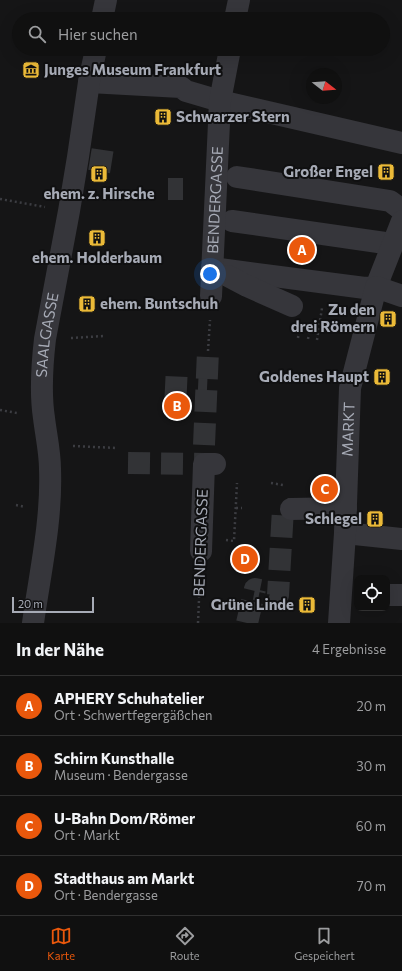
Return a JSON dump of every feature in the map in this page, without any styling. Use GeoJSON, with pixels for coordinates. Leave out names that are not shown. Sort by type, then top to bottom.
{"type":"FeatureCollection","features":[{"type":"Feature","properties":{"kind":"street"},"geometry":{"type":"LineString","coordinates":[[103,12],[106,0]]}},
{"type":"Feature","properties":{"kind":"street"},"geometry":{"type":"LineString","coordinates":[[236,12],[239,0]]}},
{"type":"Feature","properties":{"kind":"street","name":"SAALGASSE"},"geometry":{"type":"LineString","coordinates":[[33,623],[49,514],[50,489],[50,468],[43,417],[42,362],[45,339],[74,212],[84,158],[89,82],[95,56]]}},
{"type":"Feature","properties":{"kind":"street","name":"BENDERGASSE"},"geometry":{"type":"LineString","coordinates":[[211,296],[220,100],[229,56]]}},
{"type":"Feature","properties":{"kind":"street"},"geometry":{"type":"LineString","coordinates":[[89,82],[181,87],[186,91],[220,100],[402,143]]}},
{"type":"Feature","properties":{"kind":"street"},"geometry":{"type":"LineString","coordinates":[[237,177],[390,201],[402,210]]}},
{"type":"Feature","properties":{"kind":"street"},"geometry":{"type":"LineString","coordinates":[[232,221],[392,244]]}},
{"type":"Feature","properties":{"kind":"street","name":"MARKT"},"geometry":{"type":"LineString","coordinates":[[339,623],[349,596],[345,533],[350,388],[371,287],[402,221]]}},
{"type":"Feature","properties":{"kind":"street"},"geometry":{"type":"LineString","coordinates":[[212,268],[371,287],[402,296]]}},
{"type":"Feature","properties":{"kind":"street"},"geometry":{"type":"LineString","coordinates":[[212,268],[247,286],[292,306]]}},
{"type":"Feature","properties":{"kind":"street","name":"BENDERGASSE"},"geometry":{"type":"LineString","coordinates":[[201,552],[209,464]]}},
{"type":"Feature","properties":{"kind":"street"},"geometry":{"type":"LineString","coordinates":[[291,509],[346,508]]}},
{"type":"Feature","properties":{"kind":"street"},"geometry":{"type":"LineString","coordinates":[[345,533],[402,539]]}},
{"type":"Feature","properties":{"kind":"street"},"geometry":{"type":"LineString","coordinates":[[390,595],[402,594]]}},
{"type":"Feature","properties":{"kind":"path"},"geometry":{"type":"LineString","coordinates":[[0,199],[74,212]]}},
{"type":"Feature","properties":{"kind":"path"},"geometry":{"type":"LineString","coordinates":[[208,351],[211,296]]}},
{"type":"Feature","properties":{"kind":"path"},"geometry":{"type":"LineString","coordinates":[[317,340],[323,303]]}},
{"type":"Feature","properties":{"kind":"path"},"geometry":{"type":"LineString","coordinates":[[69,338],[104,336]]}},
{"type":"Feature","properties":{"kind":"path"},"geometry":{"type":"LineString","coordinates":[[70,445],[117,448]]}},
{"type":"Feature","properties":{"kind":"path"},"geometry":{"type":"LineString","coordinates":[[271,483],[283,485]]}},
{"type":"Feature","properties":{"kind":"path"},"geometry":{"type":"LineString","coordinates":[[236,508],[242,508]]}},
{"type":"Feature","properties":{"kind":"path","name":"BENDERGASSE"},"geometry":{"type":"LineString","coordinates":[[198,623],[201,552]]}},
{"type":"Feature","properties":{"kind":"tunnel"},"geometry":{"type":"LineString","coordinates":[[90,159],[115,163]]}},
{"type":"Feature","properties":{"kind":"tunnel"},"geometry":{"type":"LineString","coordinates":[[168,189],[183,189]]}},
{"type":"Feature","properties":{"kind":"tunnel"},"geometry":{"type":"LineString","coordinates":[[204,445],[208,351]]}},
{"type":"Feature","properties":{"kind":"tunnel"},"geometry":{"type":"LineString","coordinates":[[165,387],[207,389]]}},
{"type":"Feature","properties":{"kind":"tunnel"},"geometry":{"type":"LineString","coordinates":[[128,463],[204,464]]}},
{"type":"Feature","properties":{"kind":"tunnel"},"geometry":{"type":"LineString","coordinates":[[270,593],[278,595],[283,509],[291,509]]}},
{"type":"Feature","properties":{"kind":"tunnel"},"geometry":{"type":"LineString","coordinates":[[247,623],[255,589],[260,590]]}},
{"type":"Feature","properties":{"kind":"place","name":"Junges Museum Frankfurt"},"geometry":{"type":"Point","coordinates":[31,70]}},
{"type":"Feature","properties":{"kind":"place","name":"Schwarzer Stern"},"geometry":{"type":"Point","coordinates":[163,117]}},
{"type":"Feature","properties":{"kind":"place","name":"Großer Engel"},"geometry":{"type":"Point","coordinates":[386,172]}},
{"type":"Feature","properties":{"kind":"place","name":"ehem. z. Hirsche"},"geometry":{"type":"Point","coordinates":[99,174]}},
{"type":"Feature","properties":{"kind":"place","name":"ehem. Holderbaum"},"geometry":{"type":"Point","coordinates":[97,238]}},
{"type":"Feature","properties":{"kind":"place","name":"APHERY Schuhatelier"},"geometry":{"type":"Point","coordinates":[302,250]}},
{"type":"Feature","properties":{"kind":"place","name":"ehem. Buntschuh"},"geometry":{"type":"Point","coordinates":[87,304]}},
{"type":"Feature","properties":{"kind":"place","name":"Zu den drei Römern"},"geometry":{"type":"Point","coordinates":[388,319]}},
{"type":"Feature","properties":{"kind":"place","name":"Goldenes Haupt"},"geometry":{"type":"Point","coordinates":[382,377]}},
{"type":"Feature","properties":{"kind":"place","name":"Schirn Kunsthalle"},"geometry":{"type":"Point","coordinates":[177,406]}},
{"type":"Feature","properties":{"kind":"place","name":"U-Bahn Dom/Römer"},"geometry":{"type":"Point","coordinates":[325,489]}},
{"type":"Feature","properties":{"kind":"place","name":"Schlegel"},"geometry":{"type":"Point","coordinates":[375,519]}},
{"type":"Feature","properties":{"kind":"place","name":"Stadthaus am Markt"},"geometry":{"type":"Point","coordinates":[245,559]}},
{"type":"Feature","properties":{"kind":"place","name":"Grüne Linde"},"geometry":{"type":"Point","coordinates":[307,605]}}]}
